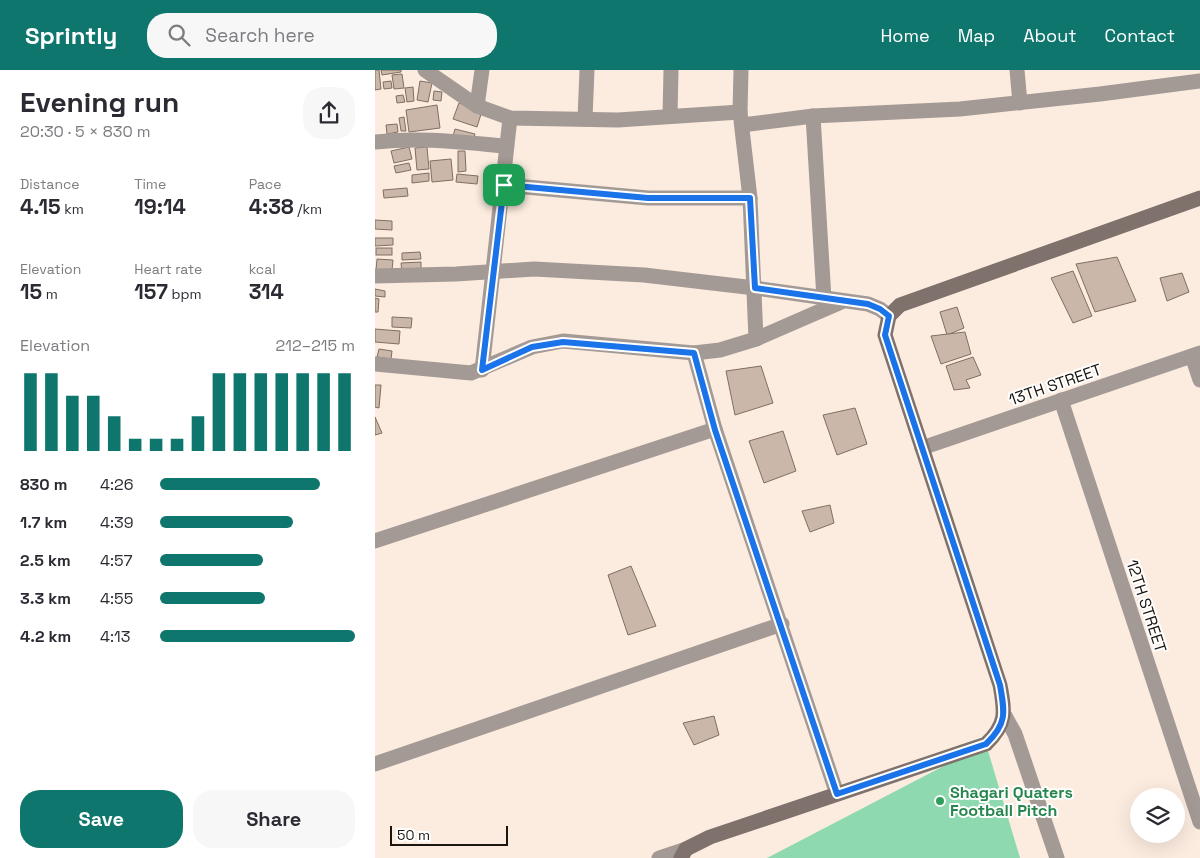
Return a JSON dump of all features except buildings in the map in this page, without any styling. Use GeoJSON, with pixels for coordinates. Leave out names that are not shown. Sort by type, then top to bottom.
{"type":"FeatureCollection","features":[{"type":"Feature","properties":{"kind":"street"},"geometry":{"type":"LineString","coordinates":[[425,70],[477,106],[509,118],[618,120],[670,116],[741,118],[890,114],[1020,103],[1199,77]]}},
{"type":"Feature","properties":{"kind":"street"},"geometry":{"type":"LineString","coordinates":[[477,106],[482,70]]}},
{"type":"Feature","properties":{"kind":"street"},"geometry":{"type":"LineString","coordinates":[[585,119],[587,70]]}},
{"type":"Feature","properties":{"kind":"street"},"geometry":{"type":"LineString","coordinates":[[670,116],[671,70]]}},
{"type":"Feature","properties":{"kind":"street"},"geometry":{"type":"LineString","coordinates":[[741,70],[741,118],[750,198],[756,338]]}},
{"type":"Feature","properties":{"kind":"street"},"geometry":{"type":"LineString","coordinates":[[1017,70],[1020,103]]}},
{"type":"Feature","properties":{"kind":"street"},"geometry":{"type":"LineString","coordinates":[[813,116],[824,299]]}},
{"type":"Feature","properties":{"kind":"street"},"geometry":{"type":"LineString","coordinates":[[482,370],[504,185],[505,146],[509,118]]}},
{"type":"Feature","properties":{"kind":"street"},"geometry":{"type":"LineString","coordinates":[[375,142],[412,138],[505,146]]}},
{"type":"Feature","properties":{"kind":"street"},"geometry":{"type":"LineString","coordinates":[[504,185],[648,198],[750,198]]}},
{"type":"Feature","properties":{"kind":"street"},"geometry":{"type":"LineString","coordinates":[[1057,858],[1015,734],[1005,716],[1000,685],[885,335],[889,316],[900,305],[1200,198]]}},
{"type":"Feature","properties":{"kind":"street"},"geometry":{"type":"LineString","coordinates":[[375,276],[533,269],[644,275],[868,304],[880,309],[889,316]]}},
{"type":"Feature","properties":{"kind":"street"},"geometry":{"type":"LineString","coordinates":[[375,364],[471,373],[482,370],[532,347],[563,342],[694,353],[720,350],[756,338],[841,302]]}},
{"type":"Feature","properties":{"kind":"street"},"geometry":{"type":"LineString","coordinates":[[694,353],[715,430],[782,624],[837,794]]}},
{"type":"Feature","properties":{"kind":"street"},"geometry":{"type":"LineString","coordinates":[[1196,354],[1200,380]]}},
{"type":"Feature","properties":{"kind":"street","name":"13TH STREET"},"geometry":{"type":"LineString","coordinates":[[922,448],[1196,354]]}},
{"type":"Feature","properties":{"kind":"street","name":"12TH STREET"},"geometry":{"type":"LineString","coordinates":[[1061,400],[1200,822]]}},
{"type":"Feature","properties":{"kind":"street"},"geometry":{"type":"LineString","coordinates":[[375,541],[715,430]]}},
{"type":"Feature","properties":{"kind":"street"},"geometry":{"type":"LineString","coordinates":[[375,764],[782,624]]}},
{"type":"Feature","properties":{"kind":"street"},"geometry":{"type":"LineString","coordinates":[[659,858],[684,854],[710,837],[986,744],[995,735],[1005,716]]}},
{"type":"Feature","properties":{"kind":"green space","name":"Shagari Quaters Football Pitch"},"geometry":{"type":"Polygon","coordinates":[[[986,744],[1020,858],[767,858],[986,744]]]}},
{"type":"Feature","properties":{"kind":"place","name":"Shagari Quaters Football Pitch"},"geometry":{"type":"Point","coordinates":[940,801]}},
{"type":"Feature","properties":{"kind":"route"},"geometry":{"type":"LineString","coordinates":[[504,185],[547,191],[602,193],[648,198],[750,198],[755,288],[841,302],[868,304],[880,309],[889,316],[885,335],[1000,685],[1005,716],[995,735],[986,744],[837,794],[782,624],[715,430],[694,353],[563,342],[532,347],[482,370],[504,185]]}}]}
